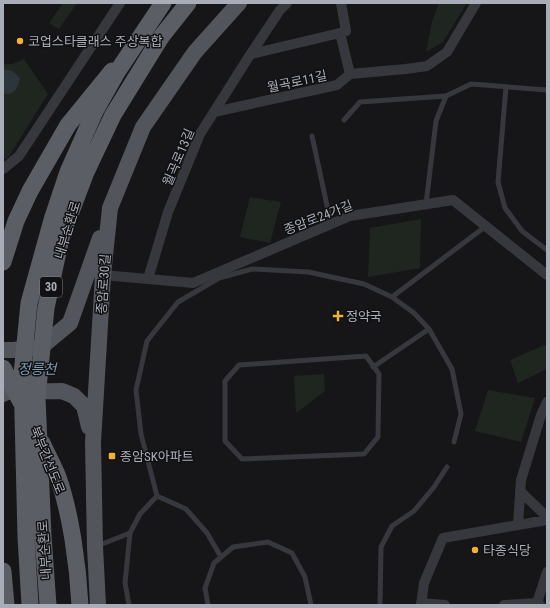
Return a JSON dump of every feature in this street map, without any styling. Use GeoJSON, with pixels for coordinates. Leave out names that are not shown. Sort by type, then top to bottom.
{"type":"FeatureCollection","features":[{"type":"Feature","properties":{"kind":"highway","name":"내부순환로"},"geometry":{"type":"LineString","coordinates":[[30,605],[26,530],[22,374],[29,303],[52,220],[68,172],[95,111],[117,72],[163,3]]}},
{"type":"Feature","properties":{"kind":"highway","name":"내부순환로"},"geometry":{"type":"LineString","coordinates":[[48,605],[43,536],[37,398],[46,308],[62,238],[86,172],[114,115],[161,38],[188,3]]}},
{"type":"Feature","properties":{"kind":"highway"},"geometry":{"type":"LineString","coordinates":[[3,262],[16,221],[30,191],[68,125],[135,44]]}},
{"type":"Feature","properties":{"kind":"highway","name":"북부간선도로"},"geometry":{"type":"LineString","coordinates":[[3,368],[37,431],[58,477],[69,518],[80,586],[80,605]]}},
{"type":"Feature","properties":{"kind":"highway"},"geometry":{"type":"LineString","coordinates":[[3,571],[6,605]]}},
{"type":"Feature","properties":{"kind":"main road","name":"종암로30길"},"geometry":{"type":"LineString","coordinates":[[98,605],[95,547],[93,442],[103,275],[110,208],[143,128],[195,52],[239,3]]}},
{"type":"Feature","properties":{"kind":"main road"},"geometry":{"type":"LineString","coordinates":[[3,350],[41,347],[70,323],[110,208]]}},
{"type":"Feature","properties":{"kind":"main road"},"geometry":{"type":"LineString","coordinates":[[3,394],[6,392],[62,391],[74,396],[84,406],[93,442]]}},
{"type":"Feature","properties":{"kind":"street"},"geometry":{"type":"LineString","coordinates":[[3,169],[20,156],[120,3]]}},
{"type":"Feature","properties":{"kind":"street","name":"월곡로13길"},"geometry":{"type":"LineString","coordinates":[[148,279],[168,212],[200,134],[280,10],[287,3]]}},
{"type":"Feature","properties":{"kind":"street"},"geometry":{"type":"LineString","coordinates":[[251,54],[340,34],[346,31],[341,3]]}},
{"type":"Feature","properties":{"kind":"street"},"geometry":{"type":"LineString","coordinates":[[340,34],[350,74],[427,66],[447,52],[476,3]]}},
{"type":"Feature","properties":{"kind":"street","name":"월곡로11길"},"geometry":{"type":"LineString","coordinates":[[214,112],[337,85],[350,74]]}},
{"type":"Feature","properties":{"kind":"street","name":"종암로24가길"},"geometry":{"type":"LineString","coordinates":[[103,275],[193,283],[350,216],[453,200],[547,275]]}},
{"type":"Feature","properties":{"kind":"street"},"geometry":{"type":"LineString","coordinates":[[518,525],[521,480],[541,415],[547,402]]}},
{"type":"Feature","properties":{"kind":"street"},"geometry":{"type":"LineString","coordinates":[[520,490],[547,517]]}},
{"type":"Feature","properties":{"kind":"street"},"geometry":{"type":"LineString","coordinates":[[445,605],[421,604],[424,583],[443,538],[547,520]]}},
{"type":"Feature","properties":{"kind":"street"},"geometry":{"type":"LineString","coordinates":[[504,605],[539,604],[547,572]]}},
{"type":"Feature","properties":{"kind":"lane"},"geometry":{"type":"LineString","coordinates":[[344,120],[360,102],[446,96],[471,84],[547,90]]}},
{"type":"Feature","properties":{"kind":"lane"},"geometry":{"type":"LineString","coordinates":[[506,86],[498,182],[505,208],[522,231],[547,250]]}},
{"type":"Feature","properties":{"kind":"lane"},"geometry":{"type":"LineString","coordinates":[[426,204],[436,121],[446,96]]}},
{"type":"Feature","properties":{"kind":"lane"},"geometry":{"type":"LineString","coordinates":[[312,136],[331,224]]}},
{"type":"Feature","properties":{"kind":"lane"},"geometry":{"type":"LineString","coordinates":[[392,297],[486,226]]}},
{"type":"Feature","properties":{"kind":"lane"},"geometry":{"type":"LineString","coordinates":[[221,557],[207,533],[186,509],[158,496],[141,434],[136,390],[147,341],[178,302],[220,278],[252,269],[308,272],[364,284],[392,297],[414,313],[429,329],[452,370],[461,414],[454,442]]}},
{"type":"Feature","properties":{"kind":"lane"},"geometry":{"type":"LineString","coordinates":[[373,367],[429,329]]}},
{"type":"Feature","properties":{"kind":"lane"},"geometry":{"type":"LineString","coordinates":[[366,356],[373,367],[379,374],[378,437],[364,454],[242,460],[225,441],[225,381],[239,365],[366,356]]}},
{"type":"Feature","properties":{"kind":"lane"},"geometry":{"type":"LineString","coordinates":[[380,605],[381,547],[392,526],[414,511],[434,487],[447,467]]}},
{"type":"Feature","properties":{"kind":"lane"},"geometry":{"type":"LineString","coordinates":[[129,605],[125,583],[130,533],[140,514],[158,496]]}},
{"type":"Feature","properties":{"kind":"lane"},"geometry":{"type":"LineString","coordinates":[[95,547],[130,533]]}},
{"type":"Feature","properties":{"kind":"lane"},"geometry":{"type":"LineString","coordinates":[[208,605],[205,588],[214,563],[233,547],[268,542],[292,553],[305,577],[311,605]]}},
{"type":"Feature","properties":{"kind":"shaded area"},"geometry":{"type":"Polygon","coordinates":[[[63,3],[77,3],[59,29],[49,23],[63,3]]]}},
{"type":"Feature","properties":{"kind":"shaded area"},"geometry":{"type":"Polygon","coordinates":[[[439,3],[467,3],[443,42],[426,52],[432,21],[439,3]]]}},
{"type":"Feature","properties":{"kind":"shaded area"},"geometry":{"type":"Polygon","coordinates":[[[24,59],[48,94],[8,158],[3,160],[3,64],[13,64],[24,59]]]}},
{"type":"Feature","properties":{"kind":"shaded area"},"geometry":{"type":"Polygon","coordinates":[[[3,70],[13,72],[20,79],[18,86],[10,94],[3,93],[3,70]]]}},
{"type":"Feature","properties":{"kind":"shaded area"},"geometry":{"type":"Polygon","coordinates":[[[250,197],[281,202],[270,243],[240,237],[250,197]]]}},
{"type":"Feature","properties":{"kind":"shaded area"},"geometry":{"type":"Polygon","coordinates":[[[421,219],[420,268],[368,277],[370,228],[421,219]]]}},
{"type":"Feature","properties":{"kind":"shaded area"},"geometry":{"type":"Polygon","coordinates":[[[547,344],[547,369],[518,383],[510,360],[547,344]]]}},
{"type":"Feature","properties":{"kind":"shaded area"},"geometry":{"type":"Polygon","coordinates":[[[324,374],[325,391],[296,413],[294,376],[324,374]]]}},
{"type":"Feature","properties":{"kind":"shaded area"},"geometry":{"type":"Polygon","coordinates":[[[488,390],[535,398],[521,442],[475,431],[488,390]]]}},
{"type":"Feature","properties":{"kind":"place","name":"코업스타클래스 주상복합"},"geometry":{"type":"Point","coordinates":[20,41]}},
{"type":"Feature","properties":{"kind":"place","name":"정약국"},"geometry":{"type":"Point","coordinates":[338,316]}},
{"type":"Feature","properties":{"kind":"place","name":"종암SK아파트"},"geometry":{"type":"Point","coordinates":[112,456]}},
{"type":"Feature","properties":{"kind":"place","name":"타종식당"},"geometry":{"type":"Point","coordinates":[475,550]}},
{"type":"Feature","properties":{"kind":"water label","name":"정릉천"},"geometry":{"type":"Point","coordinates":[37,369]}}]}
